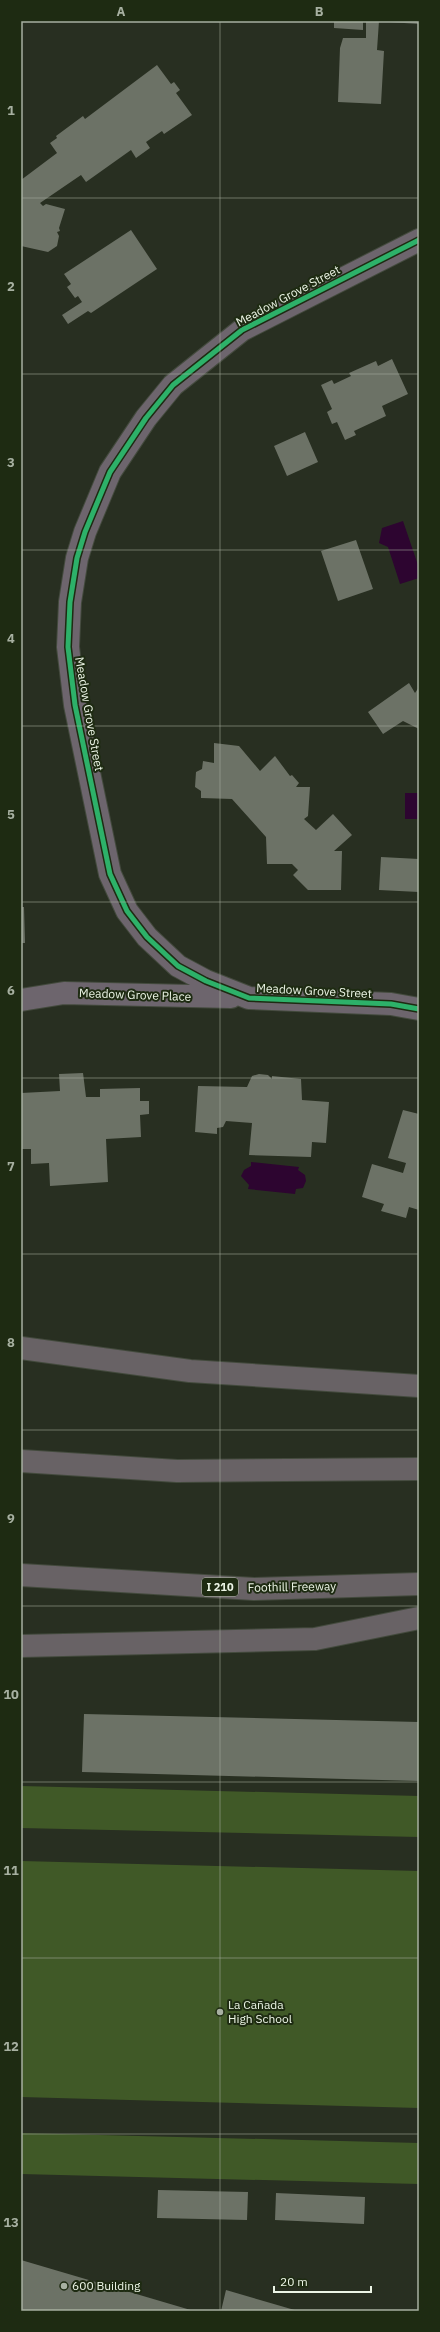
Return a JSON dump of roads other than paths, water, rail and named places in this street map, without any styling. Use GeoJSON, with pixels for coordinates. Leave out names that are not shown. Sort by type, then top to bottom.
{"type":"FeatureCollection","features":[{"type":"Feature","properties":{"kind":"highway"},"geometry":{"type":"LineString","coordinates":[[21,1348],[190,1372],[419,1386]]}},
{"type":"Feature","properties":{"kind":"highway"},"geometry":{"type":"LineString","coordinates":[[21,1461],[177,1471],[419,1469]]}},
{"type":"Feature","properties":{"kind":"highway","name":"Foothill Freeway"},"geometry":{"type":"LineString","coordinates":[[21,1575],[254,1589],[419,1584]]}},
{"type":"Feature","properties":{"kind":"highway"},"geometry":{"type":"LineString","coordinates":[[21,1646],[315,1639],[419,1618]]}},
{"type":"Feature","properties":{"kind":"street","name":"Meadow Grove Street"},"geometry":{"type":"LineString","coordinates":[[419,240],[242,330],[173,385],[146,418],[110,472],[85,532],[77,558],[70,602],[68,647],[75,705],[110,874],[127,911],[147,937],[178,966],[206,981],[249,998],[391,1004],[419,1009]]}},
{"type":"Feature","properties":{"kind":"street","name":"Meadow Grove Place"},"geometry":{"type":"LineString","coordinates":[[21,1000],[64,993],[249,998]]}},
{"type":"Feature","properties":{"kind":"place","name":"La Cañada High School"},"geometry":{"type":"Point","coordinates":[220,2012]}},
{"type":"Feature","properties":{"kind":"place","name":"600 Building"},"geometry":{"type":"Point","coordinates":[64,2286]}}]}
